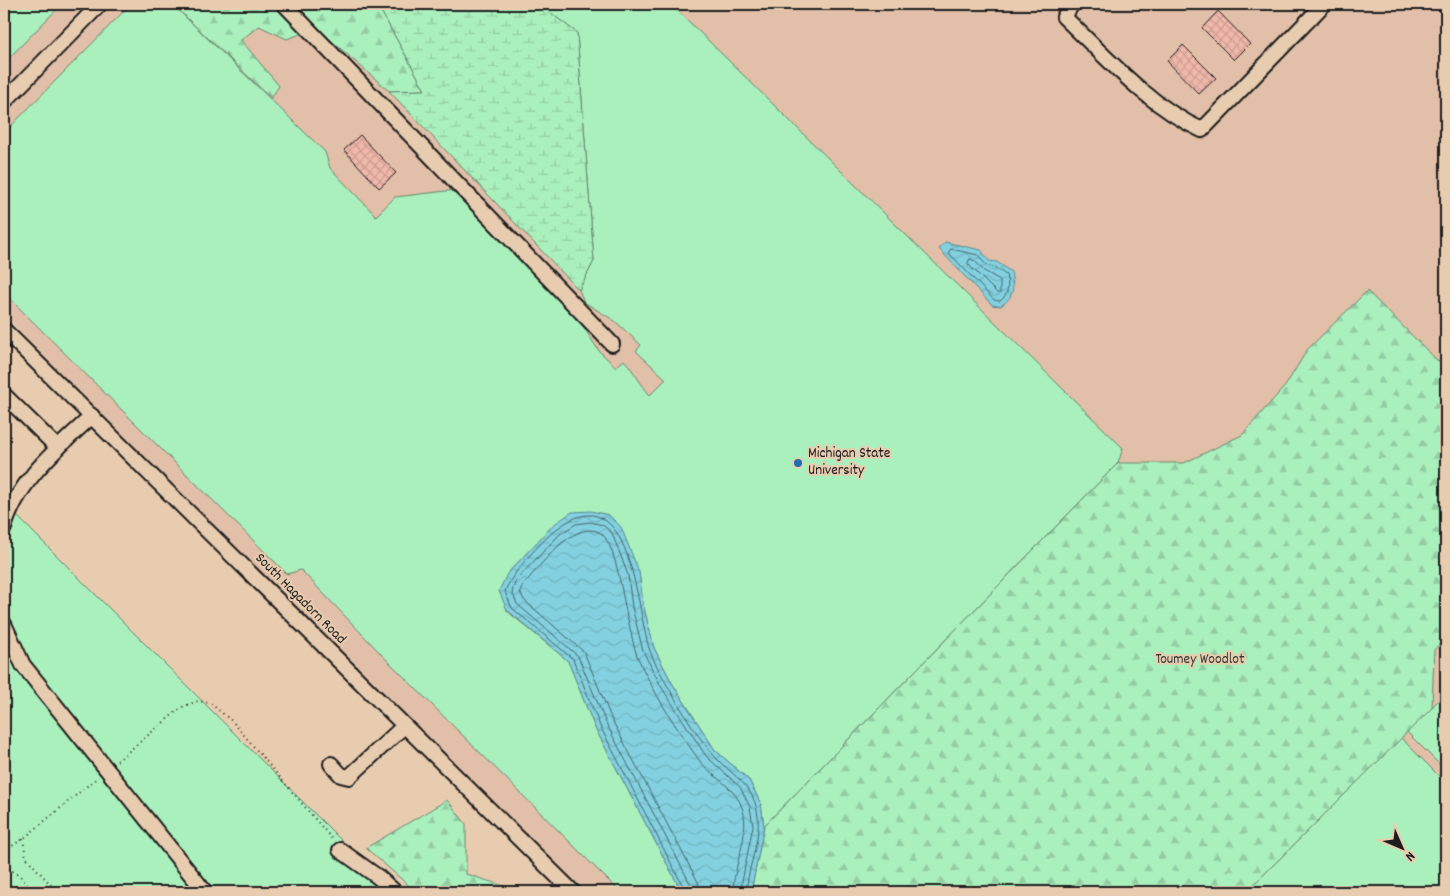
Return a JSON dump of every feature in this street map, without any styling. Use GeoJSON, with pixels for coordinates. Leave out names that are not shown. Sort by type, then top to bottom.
{"type":"FeatureCollection","features":[{"type":"Feature","properties":{"kind":"street"},"geometry":{"type":"LineString","coordinates":[[4,102],[100,4]]}},
{"type":"Feature","properties":{"kind":"street"},"geometry":{"type":"LineString","coordinates":[[284,4],[612,344]]}},
{"type":"Feature","properties":{"kind":"street"},"geometry":{"type":"LineString","coordinates":[[1072,4],[1064,18],[1142,90],[1181,121],[1202,130],[1324,4]]}},
{"type":"Feature","properties":{"kind":"street","name":"South Hagadorn Road"},"geometry":{"type":"LineString","coordinates":[[4,330],[573,892]]}},
{"type":"Feature","properties":{"kind":"street"},"geometry":{"type":"LineString","coordinates":[[4,395],[58,448]]}},
{"type":"Feature","properties":{"kind":"street"},"geometry":{"type":"LineString","coordinates":[[4,528],[19,493],[58,448],[92,416]]}},
{"type":"Feature","properties":{"kind":"street"},"geometry":{"type":"LineString","coordinates":[[4,624],[23,665],[204,892]]}},
{"type":"Feature","properties":{"kind":"street"},"geometry":{"type":"LineString","coordinates":[[331,764],[341,775],[349,776],[404,726]]}},
{"type":"Feature","properties":{"kind":"street"},"geometry":{"type":"LineString","coordinates":[[340,850],[378,877],[395,892]]}},
{"type":"Feature","properties":{"kind":"path"},"geometry":{"type":"LineString","coordinates":[[4,851],[23,840],[182,707],[198,701],[210,703],[239,729],[321,823],[340,850]]}},
{"type":"Feature","properties":{"kind":"path"},"geometry":{"type":"LineString","coordinates":[[23,840],[26,857],[57,892]]}},
{"type":"Feature","properties":{"kind":"path"},"geometry":{"type":"LineString","coordinates":[[4,865],[20,877],[33,892]]}},
{"type":"Feature","properties":{"kind":"shaded area","name":"Michigan State University"},"geometry":{"type":"Polygon","coordinates":[[[4,4],[1446,4],[1446,892],[583,892],[95,409],[4,314],[4,4]]]}},
{"type":"Feature","properties":{"kind":"green space"},"geometry":{"type":"Polygon","coordinates":[[[4,4],[62,4],[4,63],[4,4]]]}},
{"type":"Feature","properties":{"kind":"green space"},"geometry":{"type":"Polygon","coordinates":[[[131,4],[172,4],[325,152],[330,168],[376,216],[395,197],[455,190],[575,314],[599,351],[616,367],[624,360],[650,395],[666,379],[636,351],[641,345],[615,321],[584,302],[579,290],[594,261],[577,33],[539,4],[671,4],[1123,448],[1118,463],[764,826],[761,804],[749,780],[715,750],[672,683],[654,648],[643,604],[639,572],[553,525],[507,574],[507,611],[568,661],[595,728],[682,892],[620,892],[382,655],[301,570],[287,574],[4,293],[4,133],[131,4]]]}},
{"type":"Feature","properties":{"kind":"green space"},"geometry":{"type":"Polygon","coordinates":[[[172,4],[377,4],[425,90],[389,91],[317,28],[287,39],[259,26],[241,40],[279,86],[271,98],[172,4]]]}},
{"type":"Feature","properties":{"kind":"green space"},"geometry":{"type":"Polygon","coordinates":[[[377,4],[539,4],[577,33],[594,261],[579,290],[389,91],[425,90],[377,4]]]}},
{"type":"Feature","properties":{"kind":"green space","name":"Toumey Woodlot"},"geometry":{"type":"Polygon","coordinates":[[[1367,291],[1446,369],[1446,637],[1434,650],[1432,708],[1246,892],[751,892],[764,826],[1118,463],[1184,463],[1242,435],[1286,385],[1307,350],[1367,291]]]}},
{"type":"Feature","properties":{"kind":"green space"},"geometry":{"type":"Polygon","coordinates":[[[4,503],[386,885],[395,892],[4,892],[4,503]]]}},
{"type":"Feature","properties":{"kind":"green space"},"geometry":{"type":"Polygon","coordinates":[[[1446,693],[1446,771],[1407,732],[1446,693]]]}},
{"type":"Feature","properties":{"kind":"green space"},"geometry":{"type":"Polygon","coordinates":[[[1401,738],[1446,783],[1446,892],[1246,892],[1401,738]]]}},
{"type":"Feature","properties":{"kind":"green space"},"geometry":{"type":"Polygon","coordinates":[[[447,800],[466,824],[466,874],[523,892],[416,892],[366,848],[447,800]]]}},
{"type":"Feature","properties":{"kind":"water"},"geometry":{"type":"Polygon","coordinates":[[[945,242],[981,250],[989,261],[997,262],[1011,272],[1012,291],[1006,302],[1001,306],[992,305],[939,249],[945,242]]]}},
{"type":"Feature","properties":{"kind":"water"},"geometry":{"type":"Polygon","coordinates":[[[591,511],[609,515],[621,527],[639,572],[643,604],[654,648],[672,683],[715,750],[749,780],[761,804],[764,826],[751,892],[682,892],[595,728],[568,661],[507,610],[499,591],[507,574],[553,525],[572,512],[591,511]]]}},
{"type":"Feature","properties":{"kind":"building"},"geometry":{"type":"Polygon","coordinates":[[[1218,11],[1250,44],[1234,60],[1202,28],[1218,11]]]}},
{"type":"Feature","properties":{"kind":"building"},"geometry":{"type":"Polygon","coordinates":[[[1183,45],[1216,78],[1199,94],[1167,61],[1183,45]]]}},
{"type":"Feature","properties":{"kind":"building"},"geometry":{"type":"Polygon","coordinates":[[[360,135],[396,173],[379,188],[344,150],[360,135]]]}},
{"type":"Feature","properties":{"kind":"place","name":"Michigan State University"},"geometry":{"type":"Point","coordinates":[798,463]}}]}
